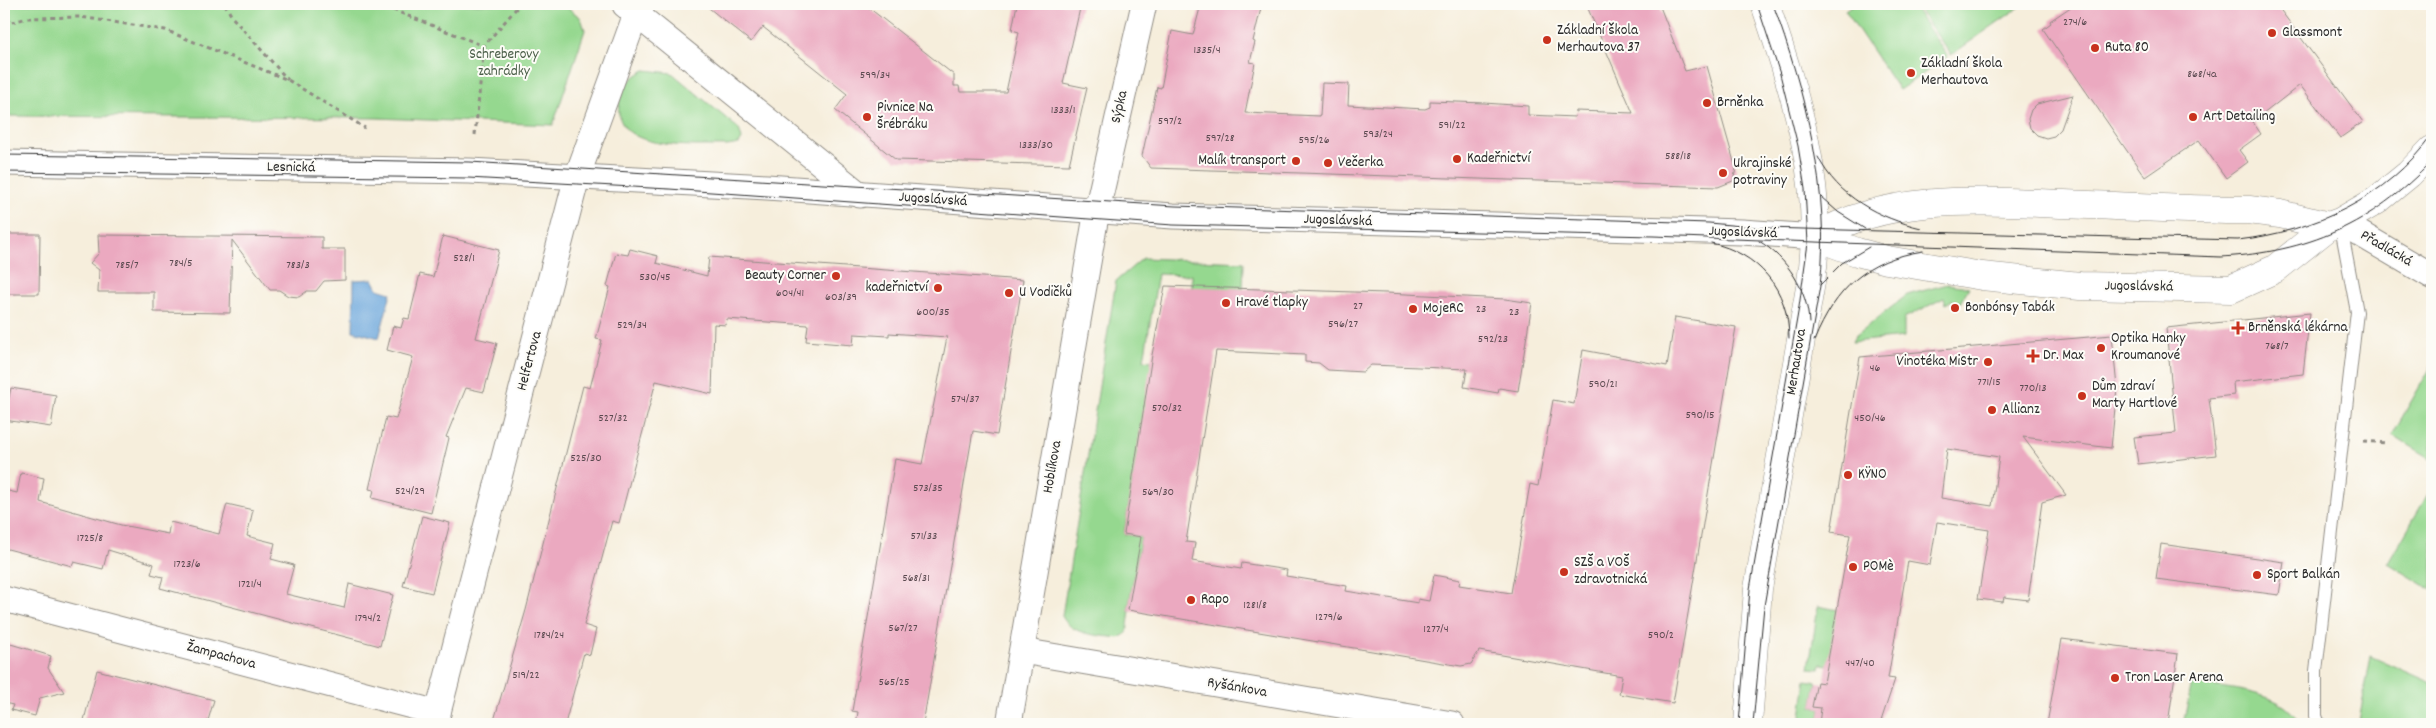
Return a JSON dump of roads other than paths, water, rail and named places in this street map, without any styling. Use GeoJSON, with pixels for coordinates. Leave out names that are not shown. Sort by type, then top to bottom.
{"type":"FeatureCollection","features":[{"type":"Feature","properties":{"kind":"street","name":"Sýpka"},"geometry":{"type":"LineString","coordinates":[[1097,210],[1144,4]]}},
{"type":"Feature","properties":{"kind":"street","name":"Merhautova"},"geometry":{"type":"LineString","coordinates":[[1748,724],[1758,589],[1811,282],[1816,237],[1813,185],[1808,154],[1790,85],[1765,4]]}},
{"type":"Feature","properties":{"kind":"street"},"geometry":{"type":"LineString","coordinates":[[634,7],[860,195]]}},
{"type":"Feature","properties":{"kind":"street","name":"Helfertova"},"geometry":{"type":"LineString","coordinates":[[436,718],[577,177],[634,7]]}},
{"type":"Feature","properties":{"kind":"street","name":"Jugoslávská"},"geometry":{"type":"LineString","coordinates":[[577,177],[1182,216],[1742,232],[1816,237],[1857,252],[1887,260],[1982,276],[2080,286],[2231,289],[2275,269],[2335,224],[2391,190],[2432,150]]}},
{"type":"Feature","properties":{"kind":"street","name":"Lesnická"},"geometry":{"type":"LineString","coordinates":[[4,164],[470,171],[577,177]]}},
{"type":"Feature","properties":{"kind":"street"},"geometry":{"type":"LineString","coordinates":[[1816,237],[1849,220],[1876,212],[1935,203],[1988,201],[2249,210],[2335,224]]}},
{"type":"Feature","properties":{"kind":"street","name":"Hoblíkova"},"geometry":{"type":"LineString","coordinates":[[1009,724],[1097,210]]}},
{"type":"Feature","properties":{"kind":"street","name":"Přadlácká"},"geometry":{"type":"LineString","coordinates":[[2335,224],[2432,276]]}},
{"type":"Feature","properties":{"kind":"street","name":"Žampachova"},"geometry":{"type":"LineString","coordinates":[[4,599],[436,718]]}},
{"type":"Feature","properties":{"kind":"street","name":"Ryšánkova"},"geometry":{"type":"LineString","coordinates":[[1022,652],[1452,724]]}},
{"type":"Feature","properties":{"kind":"lane"},"geometry":{"type":"LineString","coordinates":[[2319,724],[2316,716],[2316,672],[2357,312],[2335,224]]}},
{"type":"Feature","properties":{"kind":"water"},"geometry":{"type":"Polygon","coordinates":[[[373,279],[378,289],[391,293],[379,338],[353,331],[354,280],[373,279]]]}},
{"type":"Feature","properties":{"kind":"tram line"},"geometry":{"type":"LineString","coordinates":[[1739,724],[1750,589],[1799,307],[1808,243],[1805,189],[1798,146],[1780,74],[1757,4]]}},
{"type":"Feature","properties":{"kind":"tram line"},"geometry":{"type":"LineString","coordinates":[[1753,724],[1764,606],[1820,286],[1822,251],[1822,215],[1813,143],[1795,72],[1773,4]]}},
{"type":"Feature","properties":{"kind":"tram line"},"geometry":{"type":"LineString","coordinates":[[4,155],[470,162],[1175,206],[1709,223],[1763,228],[2238,240],[2267,236],[2294,229],[2321,220],[2347,208],[2371,194],[2393,177],[2414,158],[2432,135]]}},
{"type":"Feature","properties":{"kind":"tram line"},"geometry":{"type":"LineString","coordinates":[[1818,157],[1826,171],[1837,184],[1861,204],[1875,212],[1921,228]]}},
{"type":"Feature","properties":{"kind":"tram line"},"geometry":{"type":"LineString","coordinates":[[4,172],[468,178],[669,189],[1173,225],[1653,236],[2221,257],[2282,249],[2336,231],[2386,202],[2432,161]]}},
{"type":"Feature","properties":{"kind":"tram line"},"geometry":{"type":"LineString","coordinates":[[1821,197],[1838,212],[1865,229]]}},
{"type":"Feature","properties":{"kind":"tram line"},"geometry":{"type":"LineString","coordinates":[[1759,241],[1778,256],[1794,276],[1805,299],[1809,323]]}},
{"type":"Feature","properties":{"kind":"tram line"},"geometry":{"type":"LineString","coordinates":[[1711,243],[1743,255],[1768,276],[1777,289],[1783,304],[1788,320],[1789,338]]}},
{"type":"Feature","properties":{"kind":"tram line"},"geometry":{"type":"LineString","coordinates":[[1820,285],[1842,263],[1869,247]]}},
{"type":"Feature","properties":{"kind":"tram line"},"geometry":{"type":"LineString","coordinates":[[1814,341],[1832,306],[1855,280],[1869,269],[1885,261],[1923,251]]}},
{"type":"Feature","properties":{"kind":"place","name":"Glassmont"},"geometry":{"type":"Point","coordinates":[2272,33]}},
{"type":"Feature","properties":{"kind":"place","name":"Základní škola Merhautova 37"},"geometry":{"type":"Point","coordinates":[1547,40]}},
{"type":"Feature","properties":{"kind":"place","name":"Ruta 80"},"geometry":{"type":"Point","coordinates":[2095,48]}},
{"type":"Feature","properties":{"kind":"place","name":"Základní škola Merhautova"},"geometry":{"type":"Point","coordinates":[1911,73]}},
{"type":"Feature","properties":{"kind":"place","name":"Brněnka"},"geometry":{"type":"Point","coordinates":[1707,103]}},
{"type":"Feature","properties":{"kind":"place","name":"Pivnice Na Šrébráku"},"geometry":{"type":"Point","coordinates":[867,117]}},
{"type":"Feature","properties":{"kind":"place","name":"Art Detailing"},"geometry":{"type":"Point","coordinates":[2193,117]}},
{"type":"Feature","properties":{"kind":"place","name":"Kadeřnictví"},"geometry":{"type":"Point","coordinates":[1457,159]}},
{"type":"Feature","properties":{"kind":"place","name":"Malík transport"},"geometry":{"type":"Point","coordinates":[1296,161]}},
{"type":"Feature","properties":{"kind":"place","name":"Večerka"},"geometry":{"type":"Point","coordinates":[1328,163]}},
{"type":"Feature","properties":{"kind":"place","name":"Ukrajinské potraviny"},"geometry":{"type":"Point","coordinates":[1723,173]}},
{"type":"Feature","properties":{"kind":"place","name":"Beauty Corner"},"geometry":{"type":"Point","coordinates":[836,276]}},
{"type":"Feature","properties":{"kind":"place","name":"kadeřnictví"},"geometry":{"type":"Point","coordinates":[938,288]}},
{"type":"Feature","properties":{"kind":"place","name":"U Vodičků"},"geometry":{"type":"Point","coordinates":[1009,293]}},
{"type":"Feature","properties":{"kind":"place","name":"Hravé tlapky"},"geometry":{"type":"Point","coordinates":[1226,303]}},
{"type":"Feature","properties":{"kind":"place","name":"Bonbónsy Tabák"},"geometry":{"type":"Point","coordinates":[1955,308]}},
{"type":"Feature","properties":{"kind":"place","name":"MojeRC"},"geometry":{"type":"Point","coordinates":[1413,309]}},
{"type":"Feature","properties":{"kind":"place","name":"Brněnská lékárna"},"geometry":{"type":"Point","coordinates":[2238,328]}},
{"type":"Feature","properties":{"kind":"place","name":"Optika Hanky Kroumanové"},"geometry":{"type":"Point","coordinates":[2101,348]}},
{"type":"Feature","properties":{"kind":"place","name":"Dr. Max"},"geometry":{"type":"Point","coordinates":[2033,356]}},
{"type":"Feature","properties":{"kind":"place","name":"Vinotéka MiStr"},"geometry":{"type":"Point","coordinates":[1988,362]}},
{"type":"Feature","properties":{"kind":"place","name":"Dům zdraví Marty Hartlové"},"geometry":{"type":"Point","coordinates":[2082,396]}},
{"type":"Feature","properties":{"kind":"place","name":"Allianz"},"geometry":{"type":"Point","coordinates":[1992,410]}},
{"type":"Feature","properties":{"kind":"place","name":"KŸNO"},"geometry":{"type":"Point","coordinates":[1848,475]}},
{"type":"Feature","properties":{"kind":"place","name":"POMè"},"geometry":{"type":"Point","coordinates":[1853,567]}},
{"type":"Feature","properties":{"kind":"place","name":"SZŠ a VOŠ zdravotnická"},"geometry":{"type":"Point","coordinates":[1564,572]}},
{"type":"Feature","properties":{"kind":"place","name":"Sport Balkán"},"geometry":{"type":"Point","coordinates":[2257,575]}},
{"type":"Feature","properties":{"kind":"place","name":"Rapo"},"geometry":{"type":"Point","coordinates":[1191,600]}},
{"type":"Feature","properties":{"kind":"place","name":"Tron Laser Arena"},"geometry":{"type":"Point","coordinates":[2115,678]}},
{"type":"Feature","properties":{"kind":"park label","name":"Schreberovy zahrádky"},"geometry":{"type":"Point","coordinates":[504,64]}}]}
